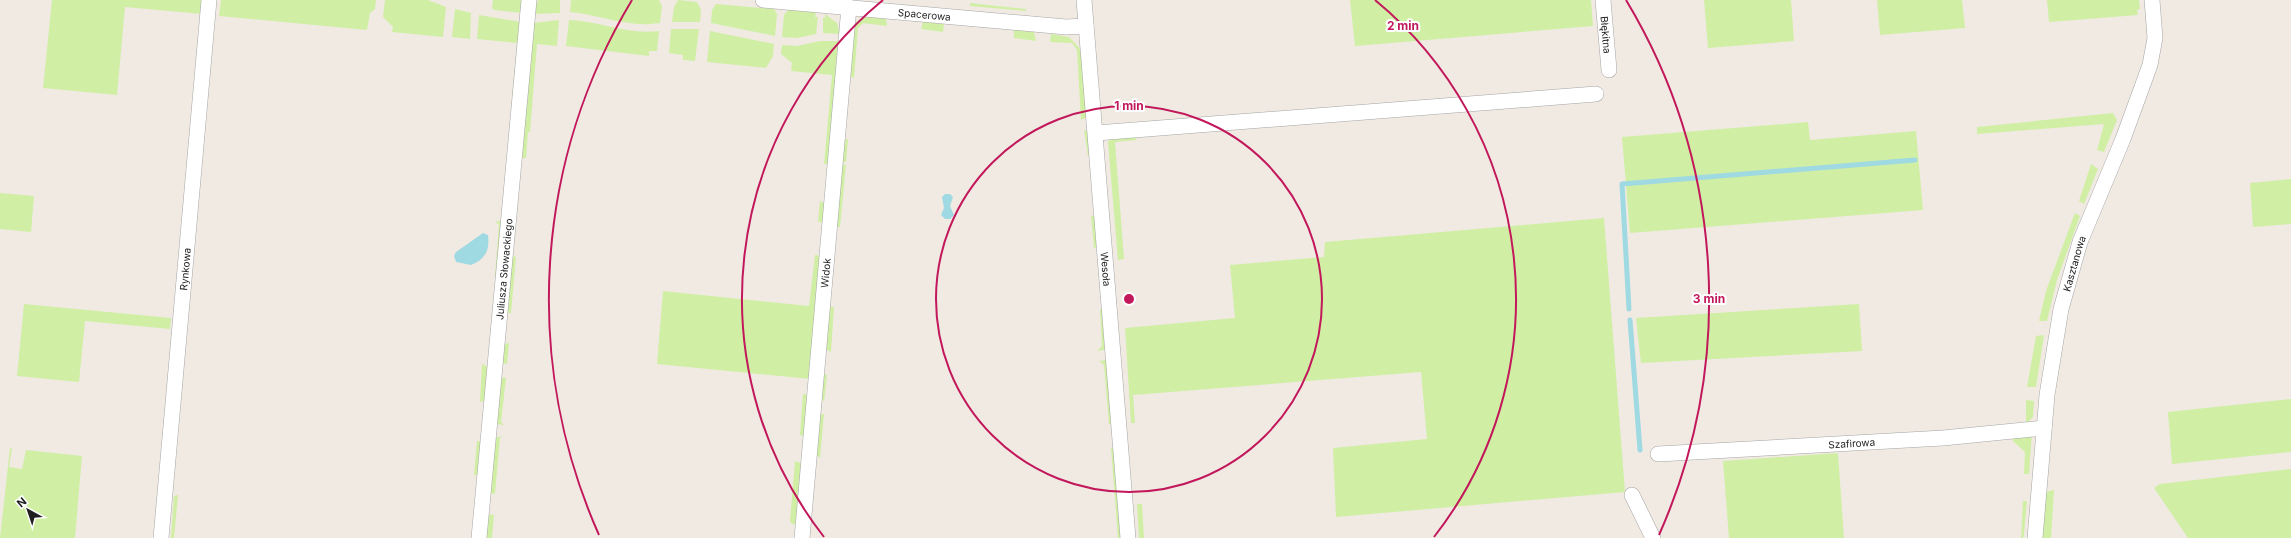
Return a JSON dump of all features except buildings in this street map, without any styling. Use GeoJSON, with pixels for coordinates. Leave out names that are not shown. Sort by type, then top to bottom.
{"type":"FeatureCollection","features":[{"type":"Feature","properties":{"kind":"street","name":"Rynkowa"},"geometry":{"type":"LineString","coordinates":[[161,538],[209,0]]}},
{"type":"Feature","properties":{"kind":"street","name":"Juliusza Słowackiego"},"geometry":{"type":"LineString","coordinates":[[479,538],[529,0]]}},
{"type":"Feature","properties":{"kind":"street","name":"Spacerowa"},"geometry":{"type":"LineString","coordinates":[[763,0],[790,1],[1066,27],[1086,26]]}},
{"type":"Feature","properties":{"kind":"street","name":"Wesoła"},"geometry":{"type":"LineString","coordinates":[[1084,0],[1096,132],[1128,538]]}},
{"type":"Feature","properties":{"kind":"street","name":"Błękitna"},"geometry":{"type":"LineString","coordinates":[[1603,0],[1609,70]]}},
{"type":"Feature","properties":{"kind":"street","name":"Kasztanowa"},"geometry":{"type":"LineString","coordinates":[[2035,538],[2044,428],[2055,338],[2073,265],[2136,107],[2153,57],[2155,33],[2152,0]]}},
{"type":"Feature","properties":{"kind":"street","name":"Widok"},"geometry":{"type":"LineString","coordinates":[[802,538],[849,7]]}},
{"type":"Feature","properties":{"kind":"street"},"geometry":{"type":"LineString","coordinates":[[1096,132],[1596,94]]}},
{"type":"Feature","properties":{"kind":"street","name":"Szafirowa"},"geometry":{"type":"LineString","coordinates":[[1658,454],[1943,438],[2044,428]]}},
{"type":"Feature","properties":{"kind":"street"},"geometry":{"type":"LineString","coordinates":[[1632,495],[1653,538]]}},
{"type":"Feature","properties":{"kind":"green space"},"geometry":{"type":"Polygon","coordinates":[[[52,0],[203,0],[202,14],[125,7],[117,95],[43,88],[52,0]]]}},
{"type":"Feature","properties":{"kind":"green space"},"geometry":{"type":"Polygon","coordinates":[[[221,0],[376,0],[375,9],[370,13],[367,30],[219,16],[221,0]]]}},
{"type":"Feature","properties":{"kind":"green space"},"geometry":{"type":"Polygon","coordinates":[[[385,0],[428,0],[446,7],[443,37],[392,32],[393,27],[383,17],[385,0]]]}},
{"type":"Feature","properties":{"kind":"green space"},"geometry":{"type":"Polygon","coordinates":[[[493,0],[521,0],[523,13],[494,10],[492,8],[493,0]]]}},
{"type":"Feature","properties":{"kind":"green space"},"geometry":{"type":"Polygon","coordinates":[[[538,0],[560,0],[560,13],[533,14],[538,0]]]}},
{"type":"Feature","properties":{"kind":"green space"},"geometry":{"type":"Polygon","coordinates":[[[571,0],[659,0],[662,6],[660,23],[625,23],[570,12],[571,0]]]}},
{"type":"Feature","properties":{"kind":"green space"},"geometry":{"type":"Polygon","coordinates":[[[678,0],[697,2],[701,10],[700,22],[672,22],[674,7],[678,0]]]}},
{"type":"Feature","properties":{"kind":"green space"},"geometry":{"type":"Polygon","coordinates":[[[1350,0],[1591,0],[1593,26],[1355,46],[1350,0]]]}},
{"type":"Feature","properties":{"kind":"green space"},"geometry":{"type":"Polygon","coordinates":[[[1704,0],[1791,0],[1794,41],[1708,48],[1704,0]]]}},
{"type":"Feature","properties":{"kind":"green space"},"geometry":{"type":"Polygon","coordinates":[[[1877,0],[1962,0],[1965,28],[1880,35],[1877,0]]]}},
{"type":"Feature","properties":{"kind":"green space"},"geometry":{"type":"Polygon","coordinates":[[[2047,0],[2139,0],[2140,9],[2137,10],[2138,15],[2049,22],[2047,0]]]}},
{"type":"Feature","properties":{"kind":"green space"},"geometry":{"type":"Polygon","coordinates":[[[970,3],[1026,9],[1026,11],[970,6],[970,3]]]}},
{"type":"Feature","properties":{"kind":"green space"},"geometry":{"type":"Polygon","coordinates":[[[716,4],[774,9],[777,14],[775,36],[711,23],[712,10],[716,4]]]}},
{"type":"Feature","properties":{"kind":"green space"},"geometry":{"type":"Polygon","coordinates":[[[455,9],[471,13],[470,39],[452,37],[455,9]]]}},
{"type":"Feature","properties":{"kind":"green space"},"geometry":{"type":"Polygon","coordinates":[[[788,10],[816,12],[815,17],[818,17],[816,34],[797,38],[782,37],[784,15],[788,10]]]}},
{"type":"Feature","properties":{"kind":"green space"},"geometry":{"type":"Polygon","coordinates":[[[825,14],[837,23],[840,34],[823,33],[823,18],[825,18],[825,14]]]}},
{"type":"Feature","properties":{"kind":"green space"},"geometry":{"type":"Polygon","coordinates":[[[479,15],[521,22],[513,111],[511,111],[517,43],[477,39],[479,15]]]}},
{"type":"Feature","properties":{"kind":"green space"},"geometry":{"type":"Polygon","coordinates":[[[866,17],[886,19],[887,26],[863,23],[858,28],[854,78],[849,76],[854,27],[857,21],[866,17]]]}},
{"type":"Feature","properties":{"kind":"green space"},"geometry":{"type":"Polygon","coordinates":[[[559,20],[557,46],[537,44],[530,132],[528,132],[526,158],[522,158],[533,23],[559,20]]]}},
{"type":"Feature","properties":{"kind":"green space"},"geometry":{"type":"Polygon","coordinates":[[[569,20],[625,30],[647,32],[659,31],[657,51],[649,51],[649,56],[566,46],[569,20]]]}},
{"type":"Feature","properties":{"kind":"green space"},"geometry":{"type":"Polygon","coordinates":[[[923,22],[944,24],[943,32],[921,29],[923,22]]]}},
{"type":"Feature","properties":{"kind":"green space"},"geometry":{"type":"Polygon","coordinates":[[[671,29],[699,29],[695,61],[683,60],[683,55],[669,53],[671,29]]]}},
{"type":"Feature","properties":{"kind":"green space"},"geometry":{"type":"Polygon","coordinates":[[[1014,30],[1034,32],[1036,41],[1014,38],[1014,30]]]}},
{"type":"Feature","properties":{"kind":"green space"},"geometry":{"type":"Polygon","coordinates":[[[710,31],[774,44],[773,56],[766,68],[707,62],[710,31]]]}},
{"type":"Feature","properties":{"kind":"green space"},"geometry":{"type":"Polygon","coordinates":[[[1051,34],[1069,37],[1082,51],[1088,117],[1081,120],[1077,50],[1072,43],[1050,42],[1051,34]]]}},
{"type":"Feature","properties":{"kind":"green space"},"geometry":{"type":"Polygon","coordinates":[[[820,41],[840,41],[829,164],[824,164],[832,75],[791,71],[792,63],[781,54],[782,45],[797,46],[820,41]]]}},
{"type":"Feature","properties":{"kind":"green space"},"geometry":{"type":"Polygon","coordinates":[[[2113,113],[2117,120],[2104,152],[2097,150],[2104,124],[1977,134],[1977,127],[2113,113]]]}},
{"type":"Feature","properties":{"kind":"green space"},"geometry":{"type":"Polygon","coordinates":[[[1808,122],[1810,140],[1916,131],[1923,210],[1630,233],[1622,137],[1808,122]]]}},
{"type":"Feature","properties":{"kind":"green space"},"geometry":{"type":"Polygon","coordinates":[[[1084,130],[1089,132],[1091,154],[1088,156],[1084,130]]]}},
{"type":"Feature","properties":{"kind":"green space"},"geometry":{"type":"Polygon","coordinates":[[[1134,136],[1137,140],[1115,142],[1124,259],[1118,260],[1108,142],[1111,138],[1134,136]]]}},
{"type":"Feature","properties":{"kind":"green space"},"geometry":{"type":"Polygon","coordinates":[[[848,139],[846,162],[841,162],[843,140],[848,139]]]}},
{"type":"Feature","properties":{"kind":"green space"},"geometry":{"type":"Polygon","coordinates":[[[841,164],[846,165],[840,227],[836,227],[841,164]]]}},
{"type":"Feature","properties":{"kind":"green space"},"geometry":{"type":"Polygon","coordinates":[[[2091,164],[2098,169],[2084,204],[2079,201],[2091,164]]]}},
{"type":"Feature","properties":{"kind":"green space"},"geometry":{"type":"Polygon","coordinates":[[[2291,179],[2291,224],[2253,227],[2250,183],[2291,179]]]}},
{"type":"Feature","properties":{"kind":"green space"},"geometry":{"type":"Polygon","coordinates":[[[0,193],[34,196],[31,232],[0,229],[0,193]]]}},
{"type":"Feature","properties":{"kind":"green space"},"geometry":{"type":"Polygon","coordinates":[[[820,201],[826,204],[824,222],[818,222],[820,201]]]}},
{"type":"Feature","properties":{"kind":"green space"},"geometry":{"type":"Polygon","coordinates":[[[2075,213],[2080,216],[2057,280],[2047,321],[2039,321],[2046,291],[2075,213]]]}},
{"type":"Feature","properties":{"kind":"green space"},"geometry":{"type":"Polygon","coordinates":[[[1091,216],[1096,216],[1099,247],[1094,248],[1091,216]]]}},
{"type":"Feature","properties":{"kind":"green space"},"geometry":{"type":"Polygon","coordinates":[[[1604,218],[1625,492],[1336,517],[1333,448],[1427,439],[1421,372],[1133,395],[1135,423],[1131,423],[1125,328],[1235,318],[1230,265],[1324,257],[1325,242],[1604,218]]]}},
{"type":"Feature","properties":{"kind":"green space"},"geometry":{"type":"Polygon","coordinates":[[[495,221],[503,222],[498,276],[495,275],[499,225],[495,221]]]}},
{"type":"Feature","properties":{"kind":"green space"},"geometry":{"type":"Polygon","coordinates":[[[815,255],[822,256],[811,379],[657,364],[663,291],[809,306],[815,255]]]}},
{"type":"Feature","properties":{"kind":"green space"},"geometry":{"type":"Polygon","coordinates":[[[512,256],[516,257],[511,313],[508,313],[512,256]]]}},
{"type":"Feature","properties":{"kind":"green space"},"geometry":{"type":"Polygon","coordinates":[[[24,304],[171,318],[170,329],[85,321],[79,382],[17,376],[24,304]]]}},
{"type":"Feature","properties":{"kind":"green space"},"geometry":{"type":"Polygon","coordinates":[[[1859,304],[1862,351],[1641,363],[1636,318],[1859,304]]]}},
{"type":"Feature","properties":{"kind":"green space"},"geometry":{"type":"Polygon","coordinates":[[[829,307],[834,307],[831,352],[825,349],[829,307]]]}},
{"type":"Feature","properties":{"kind":"green space"},"geometry":{"type":"Polygon","coordinates":[[[1100,309],[1104,309],[1107,347],[1104,350],[1097,351],[1102,346],[1100,309]]]}},
{"type":"Feature","properties":{"kind":"green space"},"geometry":{"type":"Polygon","coordinates":[[[2044,335],[2036,387],[2027,387],[2036,336],[2044,335]]]}},
{"type":"Feature","properties":{"kind":"green space"},"geometry":{"type":"Polygon","coordinates":[[[509,343],[507,364],[502,363],[504,344],[509,343]]]}},
{"type":"Feature","properties":{"kind":"green space"},"geometry":{"type":"Polygon","coordinates":[[[1108,360],[1111,424],[1109,424],[1104,365],[1099,361],[1108,360]]]}},
{"type":"Feature","properties":{"kind":"green space"},"geometry":{"type":"Polygon","coordinates":[[[482,364],[489,367],[486,400],[480,402],[482,364]]]}},
{"type":"Feature","properties":{"kind":"green space"},"geometry":{"type":"Polygon","coordinates":[[[823,374],[827,375],[824,402],[821,397],[823,374]]]}},
{"type":"Feature","properties":{"kind":"green space"},"geometry":{"type":"Polygon","coordinates":[[[500,377],[506,378],[501,422],[504,425],[496,424],[500,377]]]}},
{"type":"Feature","properties":{"kind":"green space"},"geometry":{"type":"Polygon","coordinates":[[[803,394],[809,395],[806,434],[803,436],[800,435],[803,394]]]}},
{"type":"Feature","properties":{"kind":"green space"},"geometry":{"type":"Polygon","coordinates":[[[2291,399],[2291,452],[2172,464],[2168,412],[2291,399]]]}},
{"type":"Feature","properties":{"kind":"green space"},"geometry":{"type":"Polygon","coordinates":[[[2026,400],[2034,401],[2033,417],[2026,424],[2026,400]]]}},
{"type":"Feature","properties":{"kind":"green space"},"geometry":{"type":"Polygon","coordinates":[[[820,414],[824,414],[820,458],[816,455],[820,414]]]}},
{"type":"Feature","properties":{"kind":"green space"},"geometry":{"type":"Polygon","coordinates":[[[2032,431],[2029,474],[2024,474],[2025,452],[2013,441],[2012,437],[2032,431]]]}},
{"type":"Feature","properties":{"kind":"green space"},"geometry":{"type":"Polygon","coordinates":[[[503,436],[500,438],[495,494],[489,493],[495,438],[503,436]]]}},
{"type":"Feature","properties":{"kind":"green space"},"geometry":{"type":"Polygon","coordinates":[[[477,441],[484,442],[478,475],[474,475],[477,441]]]}},
{"type":"Feature","properties":{"kind":"green space"},"geometry":{"type":"Polygon","coordinates":[[[10,448],[12,448],[9,467],[22,469],[26,450],[82,456],[75,538],[0,538],[10,448]]]}},
{"type":"Feature","properties":{"kind":"green space"},"geometry":{"type":"Polygon","coordinates":[[[1111,448],[1115,448],[1121,538],[1118,538],[1111,448]]]}},
{"type":"Feature","properties":{"kind":"green space"},"geometry":{"type":"Polygon","coordinates":[[[1838,453],[1844,538],[1729,538],[1723,461],[1838,453]]]}},
{"type":"Feature","properties":{"kind":"green space"},"geometry":{"type":"Polygon","coordinates":[[[795,461],[803,464],[798,525],[792,524],[790,521],[795,461]]]}},
{"type":"Feature","properties":{"kind":"green space"},"geometry":{"type":"Polygon","coordinates":[[[2291,469],[2291,538],[2188,538],[2154,488],[2160,484],[2291,469]]]}},
{"type":"Feature","properties":{"kind":"green space"},"geometry":{"type":"Polygon","coordinates":[[[2054,490],[2051,538],[2042,538],[2045,492],[2054,490]]]}},
{"type":"Feature","properties":{"kind":"green space"},"geometry":{"type":"Polygon","coordinates":[[[178,495],[174,538],[171,538],[174,496],[178,495]]]}},
{"type":"Feature","properties":{"kind":"green space"},"geometry":{"type":"Polygon","coordinates":[[[2023,501],[2027,501],[2024,534],[2023,538],[2021,538],[2023,501]]]}},
{"type":"Feature","properties":{"kind":"green space"},"geometry":{"type":"Polygon","coordinates":[[[1137,504],[1142,504],[1144,538],[1139,538],[1137,504]]]}},
{"type":"Feature","properties":{"kind":"green space"},"geometry":{"type":"Polygon","coordinates":[[[487,514],[494,515],[492,538],[485,538],[487,514]]]}},
{"type":"Feature","properties":{"kind":"water"},"geometry":{"type":"Polygon","coordinates":[[[945,194],[950,194],[953,197],[950,206],[954,215],[950,219],[945,219],[941,215],[944,208],[942,197],[945,194]]]}},
{"type":"Feature","properties":{"kind":"water"},"geometry":{"type":"Polygon","coordinates":[[[483,233],[488,235],[486,254],[476,263],[471,265],[456,262],[454,256],[456,252],[483,233]]]}},
{"type":"Feature","properties":{"kind":"waterway"},"geometry":{"type":"LineString","coordinates":[[1629,309],[1622,184],[1915,160]]}},
{"type":"Feature","properties":{"kind":"waterway"},"geometry":{"type":"LineString","coordinates":[[1630,320],[1640,450]]}}]}
